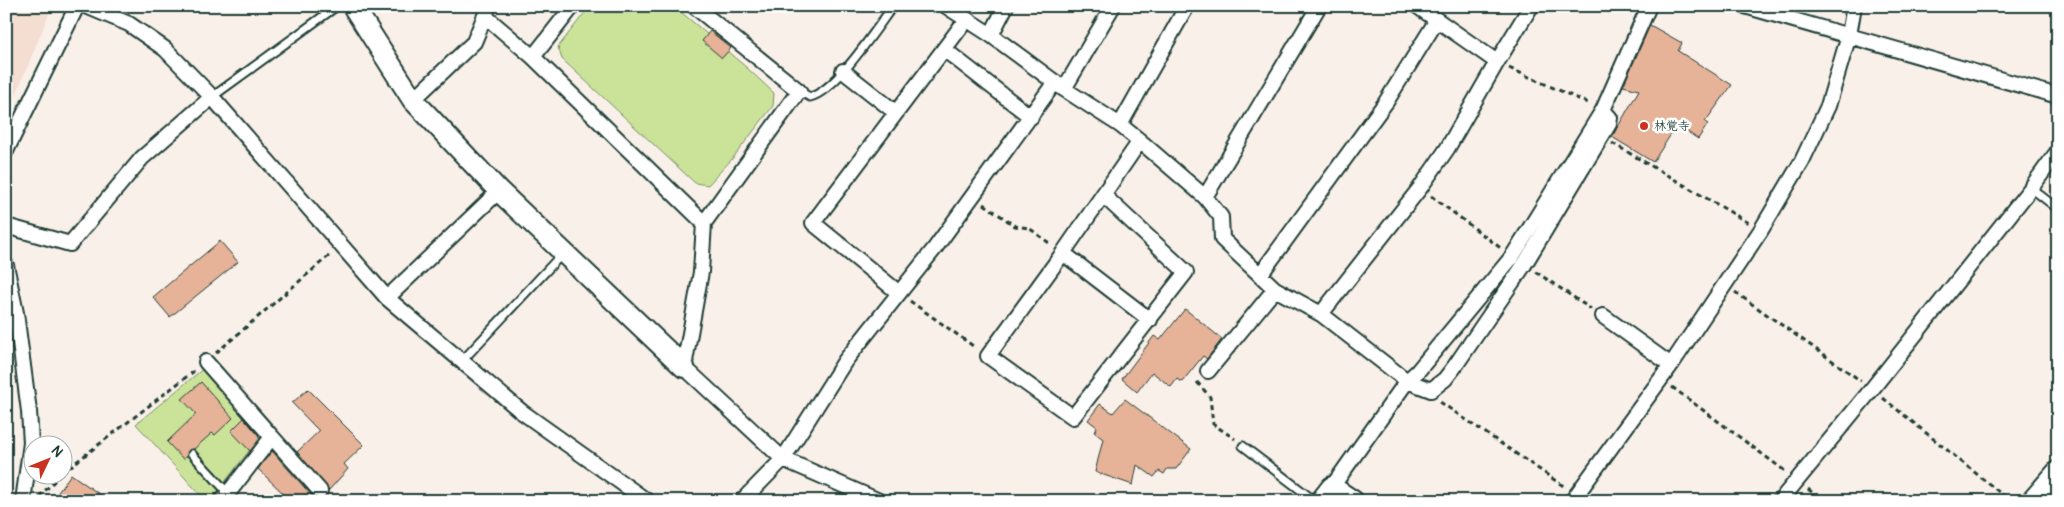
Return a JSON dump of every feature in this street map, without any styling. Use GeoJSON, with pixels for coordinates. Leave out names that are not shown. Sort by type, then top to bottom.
{"type":"FeatureCollection","features":[{"type":"Feature","properties":{"kind":"street"},"geometry":{"type":"LineString","coordinates":[[6,151],[77,6]]}},
{"type":"Feature","properties":{"kind":"street"},"geometry":{"type":"LineString","coordinates":[[86,6],[129,24],[165,48],[212,97],[387,298],[522,412],[647,501]]}},
{"type":"Feature","properties":{"kind":"street"},"geometry":{"type":"LineString","coordinates":[[353,6],[413,100],[499,191],[783,460],[880,501]]}},
{"type":"Feature","properties":{"kind":"street"},"geometry":{"type":"LineString","coordinates":[[533,58],[573,6]]}},
{"type":"Feature","properties":{"kind":"street"},"geometry":{"type":"LineString","coordinates":[[684,367],[701,272],[704,223],[799,91],[694,6]]}},
{"type":"Feature","properties":{"kind":"street"},"geometry":{"type":"LineString","coordinates":[[946,6],[991,35],[1060,86],[1120,125],[1140,141],[1205,197],[1221,217],[1222,239],[1275,289],[1321,314],[1407,381],[1431,390],[1445,379],[1455,366],[1524,265],[1603,137],[1610,118],[1603,110]]}},
{"type":"Feature","properties":{"kind":"street"},"geometry":{"type":"LineString","coordinates":[[991,35],[1006,6]]}},
{"type":"Feature","properties":{"kind":"street"},"geometry":{"type":"LineString","coordinates":[[742,501],[783,460],[845,361],[973,197],[1031,117],[1060,86],[1113,6]]}},
{"type":"Feature","properties":{"kind":"street"},"geometry":{"type":"LineString","coordinates":[[1120,125],[1187,6]]}},
{"type":"Feature","properties":{"kind":"street"},"geometry":{"type":"LineString","coordinates":[[1205,197],[1319,6]]}},
{"type":"Feature","properties":{"kind":"street"},"geometry":{"type":"LineString","coordinates":[[1417,6],[1497,62]]}},
{"type":"Feature","properties":{"kind":"street"},"geometry":{"type":"LineString","coordinates":[[1321,314],[1420,188],[1447,149],[1531,6]]}},
{"type":"Feature","properties":{"kind":"street"},"geometry":{"type":"LineString","coordinates":[[1353,501],[1327,494],[1407,381],[1417,372],[1512,257],[1603,110],[1649,6]]}},
{"type":"Feature","properties":{"kind":"street"},"geometry":{"type":"LineString","coordinates":[[1745,6],[2058,96]]}},
{"type":"Feature","properties":{"kind":"street"},"geometry":{"type":"LineString","coordinates":[[1574,498],[1671,365],[1761,230],[1802,161],[1828,106],[1849,35],[1854,6]]}},
{"type":"Feature","properties":{"kind":"street"},"geometry":{"type":"LineString","coordinates":[[413,100],[474,42],[487,11],[704,223]]}},
{"type":"Feature","properties":{"kind":"street"},"geometry":{"type":"LineString","coordinates":[[899,293],[812,223],[966,20]]}},
{"type":"Feature","properties":{"kind":"street"},"geometry":{"type":"LineString","coordinates":[[1260,275],[1386,102],[1437,20]]}},
{"type":"Feature","properties":{"kind":"street"},"geometry":{"type":"LineString","coordinates":[[945,50],[1031,117]]}},
{"type":"Feature","properties":{"kind":"street"},"geometry":{"type":"LineString","coordinates":[[843,72],[895,112]]}},
{"type":"Feature","properties":{"kind":"street"},"geometry":{"type":"LineString","coordinates":[[6,226],[70,244],[142,158],[212,97]]}},
{"type":"Feature","properties":{"kind":"street"},"geometry":{"type":"LineString","coordinates":[[1103,195],[1186,272],[1073,417],[988,356],[1063,253],[1140,141]]}},
{"type":"Feature","properties":{"kind":"street"},"geometry":{"type":"LineString","coordinates":[[1780,501],[1872,389],[2031,188],[2058,151]]}},
{"type":"Feature","properties":{"kind":"street"},"geometry":{"type":"LineString","coordinates":[[387,298],[499,191]]}},
{"type":"Feature","properties":{"kind":"street"},"geometry":{"type":"LineString","coordinates":[[1063,253],[1150,320]]}},
{"type":"Feature","properties":{"kind":"street"},"geometry":{"type":"LineString","coordinates":[[6,265],[16,313],[30,411],[31,453],[22,501]]}},
{"type":"Feature","properties":{"kind":"street"},"geometry":{"type":"LineString","coordinates":[[1208,371],[1275,289]]}},
{"type":"Feature","properties":{"kind":"street"},"geometry":{"type":"LineString","coordinates":[[1603,316],[1671,365]]}},
{"type":"Feature","properties":{"kind":"street"},"geometry":{"type":"LineString","coordinates":[[206,362],[320,490]]}},
{"type":"Feature","properties":{"kind":"street"},"geometry":{"type":"LineString","coordinates":[[225,497],[272,437]]}},
{"type":"Feature","properties":{"kind":"street"},"geometry":{"type":"LineString","coordinates":[[2032,501],[2058,471]]}},
{"type":"Feature","properties":{"kind":"lane"},"geometry":{"type":"LineString","coordinates":[[212,97],[337,6]]}},
{"type":"Feature","properties":{"kind":"lane"},"geometry":{"type":"LineString","coordinates":[[799,91],[810,97],[819,95],[843,72],[893,6]]}},
{"type":"Feature","properties":{"kind":"lane"},"geometry":{"type":"LineString","coordinates":[[2031,188],[2058,209]]}},
{"type":"Feature","properties":{"kind":"lane"},"geometry":{"type":"LineString","coordinates":[[462,361],[563,252]]}},
{"type":"Feature","properties":{"kind":"lane"},"geometry":{"type":"LineString","coordinates":[[1243,446],[1315,501]]}},
{"type":"Feature","properties":{"kind":"lane"},"geometry":{"type":"LineString","coordinates":[[192,454],[225,497]]}},
{"type":"Feature","properties":{"kind":"path"},"geometry":{"type":"LineString","coordinates":[[1497,62],[1603,110]]}},
{"type":"Feature","properties":{"kind":"path"},"geometry":{"type":"LineString","coordinates":[[1603,137],[1761,230]]}},
{"type":"Feature","properties":{"kind":"path"},"geometry":{"type":"LineString","coordinates":[[1420,188],[1512,257]]}},
{"type":"Feature","properties":{"kind":"path"},"geometry":{"type":"LineString","coordinates":[[973,197],[1015,226],[1028,228],[1063,253]]}},
{"type":"Feature","properties":{"kind":"path"},"geometry":{"type":"LineString","coordinates":[[1524,265],[1603,316]]}},
{"type":"Feature","properties":{"kind":"path"},"geometry":{"type":"LineString","coordinates":[[1724,285],[1872,389],[2010,501]]}},
{"type":"Feature","properties":{"kind":"path"},"geometry":{"type":"LineString","coordinates":[[899,293],[988,356]]}},
{"type":"Feature","properties":{"kind":"path"},"geometry":{"type":"LineString","coordinates":[[1208,371],[1197,383],[1210,397],[1214,424],[1243,446]]}},
{"type":"Feature","properties":{"kind":"path"},"geometry":{"type":"LineString","coordinates":[[1661,379],[1823,501]]}},
{"type":"Feature","properties":{"kind":"path"},"geometry":{"type":"LineString","coordinates":[[1431,390],[1434,398],[1574,498]]}},
{"type":"Feature","properties":{"kind":"path"},"geometry":{"type":"LineString","coordinates":[[35,501],[51,484]]}},
{"type":"Feature","properties":{"kind":"shaded area"},"geometry":{"type":"Polygon","coordinates":[[[6,6],[45,6],[51,9],[6,119],[6,6]]]}},
{"type":"Feature","properties":{"kind":"green space"},"geometry":{"type":"Polygon","coordinates":[[[590,6],[674,6],[774,93],[773,106],[732,159],[708,185],[695,183],[562,59],[558,47],[590,6]]]}},
{"type":"Feature","properties":{"kind":"green space"},"geometry":{"type":"Polygon","coordinates":[[[204,368],[262,434],[210,501],[206,501],[136,424],[204,368]]]}},
{"type":"Feature","properties":{"kind":"building"},"geometry":{"type":"Polygon","coordinates":[[[1650,25],[1682,43],[1678,51],[1732,85],[1705,122],[1708,124],[1698,139],[1677,125],[1653,162],[1612,137],[1639,90],[1623,86],[1650,25]]]}},
{"type":"Feature","properties":{"kind":"building"},"geometry":{"type":"Polygon","coordinates":[[[710,31],[731,48],[722,58],[702,41],[710,31]]]}},
{"type":"Feature","properties":{"kind":"building"},"geometry":{"type":"Polygon","coordinates":[[[220,241],[238,262],[170,317],[153,297],[220,241]]]}},
{"type":"Feature","properties":{"kind":"building"},"geometry":{"type":"Polygon","coordinates":[[[1185,309],[1222,339],[1207,359],[1203,356],[1182,382],[1177,379],[1171,387],[1152,372],[1137,392],[1122,379],[1154,336],[1160,340],[1185,309]]]}},
{"type":"Feature","properties":{"kind":"building"},"geometry":{"type":"Polygon","coordinates":[[[201,382],[233,418],[215,435],[212,433],[194,449],[189,450],[187,456],[183,459],[167,442],[196,414],[182,399],[201,382]]]}},
{"type":"Feature","properties":{"kind":"building"},"geometry":{"type":"Polygon","coordinates":[[[308,389],[364,445],[344,464],[348,469],[329,490],[297,452],[319,431],[292,403],[308,389]]]}},
{"type":"Feature","properties":{"kind":"building"},"geometry":{"type":"Polygon","coordinates":[[[1125,399],[1191,449],[1176,469],[1167,469],[1164,474],[1159,471],[1154,477],[1137,465],[1133,485],[1095,472],[1103,439],[1094,432],[1097,427],[1088,420],[1100,404],[1113,413],[1125,399]]]}},
{"type":"Feature","properties":{"kind":"building"},"geometry":{"type":"Polygon","coordinates":[[[244,418],[260,439],[250,451],[231,431],[244,418]]]}},
{"type":"Feature","properties":{"kind":"building"},"geometry":{"type":"Polygon","coordinates":[[[272,451],[313,497],[319,499],[318,501],[291,501],[258,469],[272,451]]]}},
{"type":"Feature","properties":{"kind":"building"},"geometry":{"type":"Polygon","coordinates":[[[72,475],[109,501],[52,501],[64,484],[72,484],[72,475]]]}},
{"type":"Feature","properties":{"kind":"place","name":"林覚寺"},"geometry":{"type":"Point","coordinates":[1644,126]}}]}
